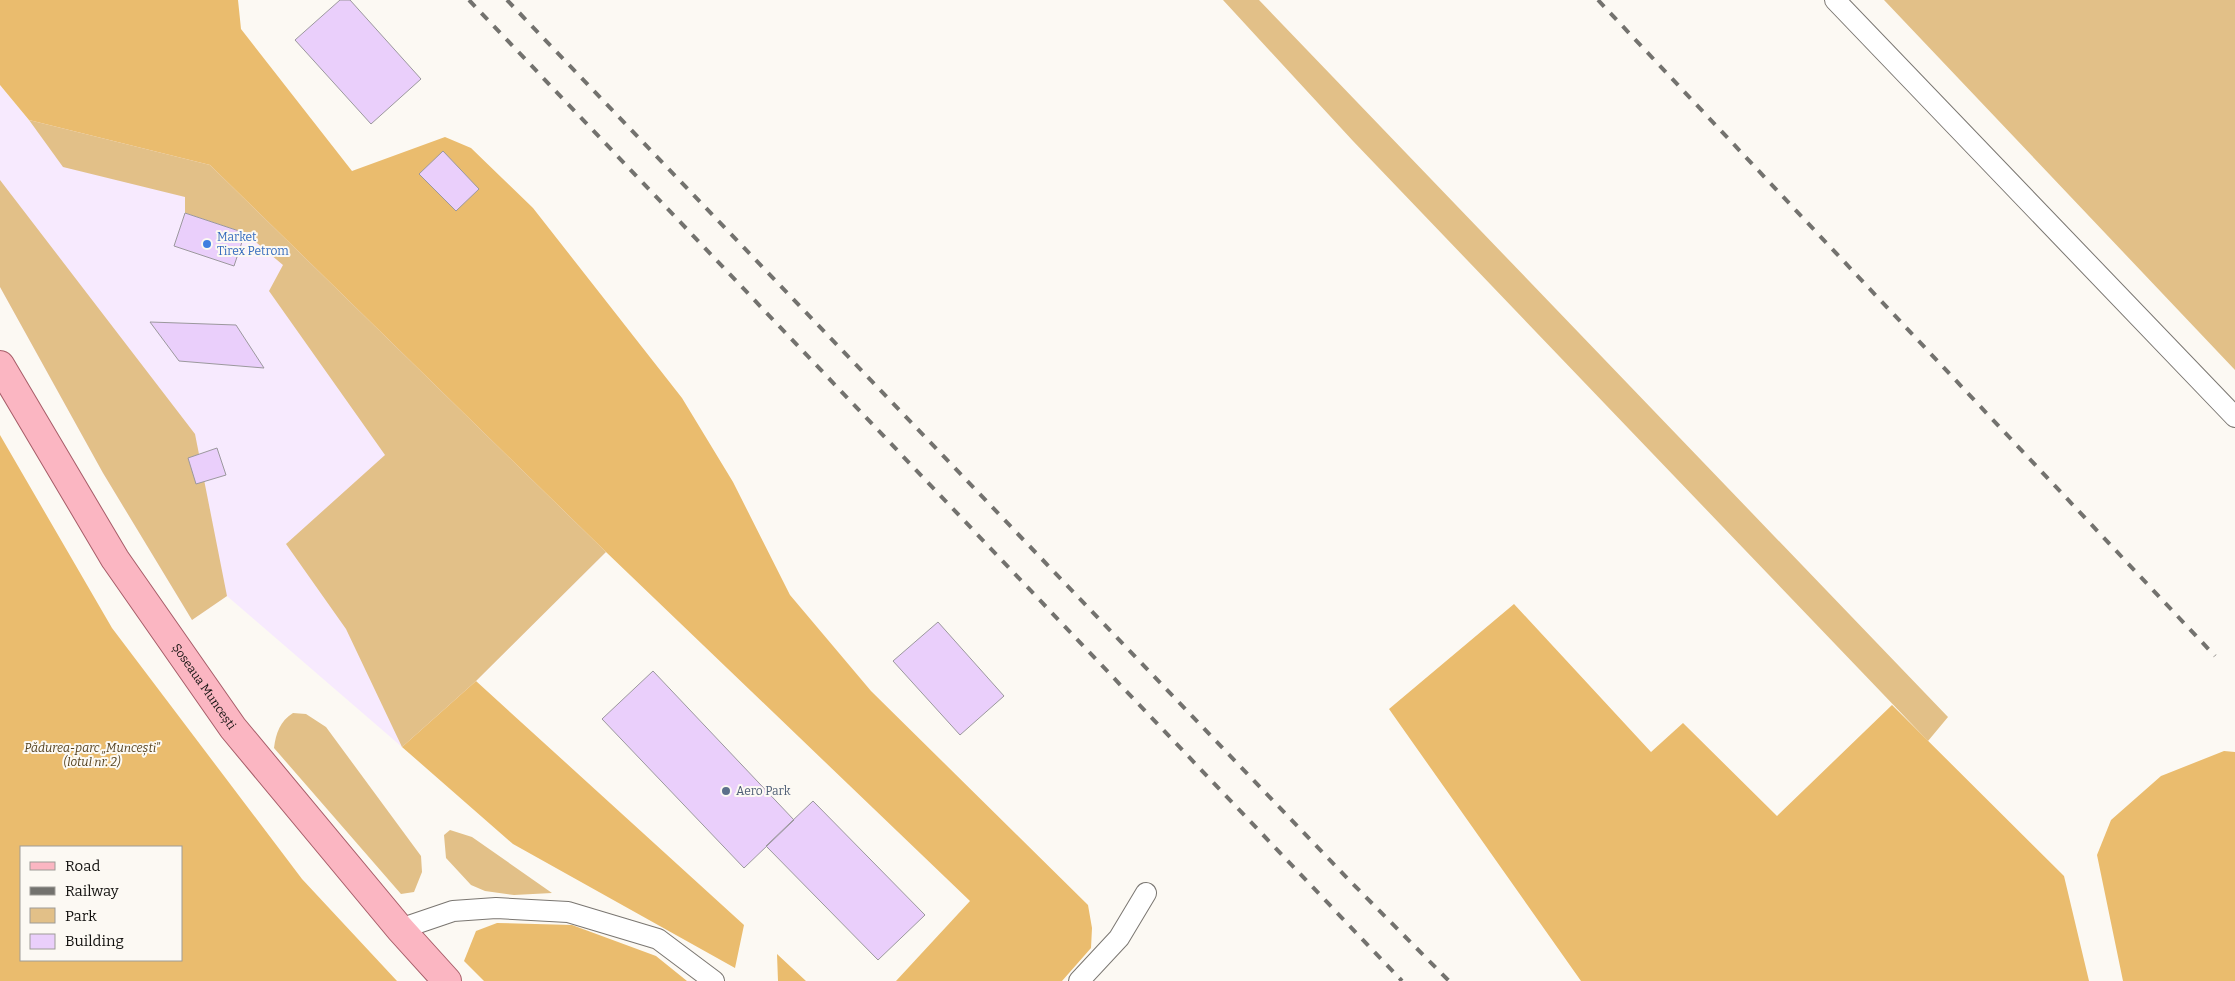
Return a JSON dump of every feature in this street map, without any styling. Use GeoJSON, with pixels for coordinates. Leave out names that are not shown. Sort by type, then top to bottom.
{"type":"FeatureCollection","features":[{"type":"Feature","properties":{"kind":"main road","name":"Șoseaua Muncești"},"geometry":{"type":"LineString","coordinates":[[0,365],[115,559],[233,728],[400,929],[447,981]]}},
{"type":"Feature","properties":{"kind":"lane"},"geometry":{"type":"LineString","coordinates":[[1835,0],[2235,417]]}},
{"type":"Feature","properties":{"kind":"lane"},"geometry":{"type":"LineString","coordinates":[[1079,981],[1119,938],[1146,893]]}},
{"type":"Feature","properties":{"kind":"lane"},"geometry":{"type":"LineString","coordinates":[[400,929],[453,911],[496,908],[568,912],[658,939],[714,981]]}},
{"type":"Feature","properties":{"kind":"shaded area"},"geometry":{"type":"Polygon","coordinates":[[[0,85],[29,120],[210,165],[606,552],[476,681],[402,747],[227,596],[192,620],[103,473],[0,287],[0,85]]]}},
{"type":"Feature","properties":{"kind":"green space"},"geometry":{"type":"Polygon","coordinates":[[[0,0],[238,0],[241,29],[352,171],[445,137],[471,148],[533,208],[682,398],[733,482],[790,595],[871,691],[1088,905],[1092,928],[1091,948],[1062,981],[896,981],[970,901],[606,552],[210,165],[29,120],[0,85],[0,0]]]}},
{"type":"Feature","properties":{"kind":"green space"},"geometry":{"type":"Polygon","coordinates":[[[1223,0],[1259,0],[1948,717],[1928,741],[1353,141],[1223,0]]]}},
{"type":"Feature","properties":{"kind":"green space"},"geometry":{"type":"Polygon","coordinates":[[[1884,0],[2235,0],[2235,370],[1884,0]]]}},
{"type":"Feature","properties":{"kind":"green space"},"geometry":{"type":"Polygon","coordinates":[[[29,120],[210,165],[606,552],[476,681],[402,747],[346,629],[286,544],[385,455],[269,291],[283,265],[245,233],[185,213],[185,197],[63,167],[29,120]]]}},
{"type":"Feature","properties":{"kind":"green space"},"geometry":{"type":"Polygon","coordinates":[[[0,180],[195,434],[227,596],[192,620],[103,473],[0,287],[0,180]]]}},
{"type":"Feature","properties":{"kind":"green space","name":"Pădurea-parc „Muncești” (lotul nr. 2)"},"geometry":{"type":"Polygon","coordinates":[[[0,435],[112,628],[302,879],[397,981],[0,981],[0,435]]]}},
{"type":"Feature","properties":{"kind":"green space"},"geometry":{"type":"Polygon","coordinates":[[[1514,604],[1651,752],[1683,723],[1777,816],[1892,705],[2064,876],[2089,981],[1581,981],[1389,709],[1514,604]]]}},
{"type":"Feature","properties":{"kind":"green space"},"geometry":{"type":"Polygon","coordinates":[[[476,681],[744,925],[735,968],[513,844],[402,747],[476,681]]]}},
{"type":"Feature","properties":{"kind":"green space"},"geometry":{"type":"Polygon","coordinates":[[[293,713],[306,714],[326,727],[421,856],[422,872],[414,892],[401,894],[274,748],[279,728],[293,713]]]}},
{"type":"Feature","properties":{"kind":"green space"},"geometry":{"type":"Polygon","coordinates":[[[2224,751],[2235,752],[2235,981],[2123,981],[2097,855],[2111,820],[2161,776],[2224,751]]]}},
{"type":"Feature","properties":{"kind":"green space"},"geometry":{"type":"Polygon","coordinates":[[[450,830],[472,837],[552,893],[514,895],[485,891],[471,885],[446,858],[444,835],[450,830]]]}},
{"type":"Feature","properties":{"kind":"green space"},"geometry":{"type":"Polygon","coordinates":[[[497,923],[572,925],[656,956],[687,981],[484,981],[464,961],[476,931],[497,923]]]}},
{"type":"Feature","properties":{"kind":"green space"},"geometry":{"type":"Polygon","coordinates":[[[777,954],[806,981],[778,981],[777,954]]]}},
{"type":"Feature","properties":{"kind":"building"},"geometry":{"type":"Polygon","coordinates":[[[340,0],[350,0],[421,79],[371,124],[295,40],[340,0]]]}},
{"type":"Feature","properties":{"kind":"building"},"geometry":{"type":"Polygon","coordinates":[[[443,151],[479,189],[456,211],[419,174],[443,151]]]}},
{"type":"Feature","properties":{"kind":"building"},"geometry":{"type":"Polygon","coordinates":[[[185,213],[245,233],[234,266],[174,246],[185,213]]]}},
{"type":"Feature","properties":{"kind":"building"},"geometry":{"type":"Polygon","coordinates":[[[150,322],[236,325],[264,368],[179,361],[150,322]]]}},
{"type":"Feature","properties":{"kind":"building"},"geometry":{"type":"Polygon","coordinates":[[[217,448],[226,475],[196,484],[188,458],[217,448]]]}},
{"type":"Feature","properties":{"kind":"building"},"geometry":{"type":"Polygon","coordinates":[[[938,622],[1004,696],[960,735],[893,661],[938,622]]]}},
{"type":"Feature","properties":{"kind":"building"},"geometry":{"type":"Polygon","coordinates":[[[653,671],[794,820],[744,868],[602,719],[653,671]]]}},
{"type":"Feature","properties":{"kind":"building"},"geometry":{"type":"Polygon","coordinates":[[[813,801],[925,915],[878,960],[766,846],[813,801]]]}},
{"type":"Feature","properties":{"kind":"railway"},"geometry":{"type":"LineString","coordinates":[[469,0],[1402,981]]}},
{"type":"Feature","properties":{"kind":"railway"},"geometry":{"type":"LineString","coordinates":[[507,0],[1348,879],[1449,981]]}},
{"type":"Feature","properties":{"kind":"railway"},"geometry":{"type":"LineString","coordinates":[[1598,0],[2215,656]]}},
{"type":"Feature","properties":{"kind":"place","name":"Market Tirex Petrom"},"geometry":{"type":"Point","coordinates":[207,244]}},
{"type":"Feature","properties":{"kind":"place","name":"Aero Park"},"geometry":{"type":"Point","coordinates":[726,791]}}]}
